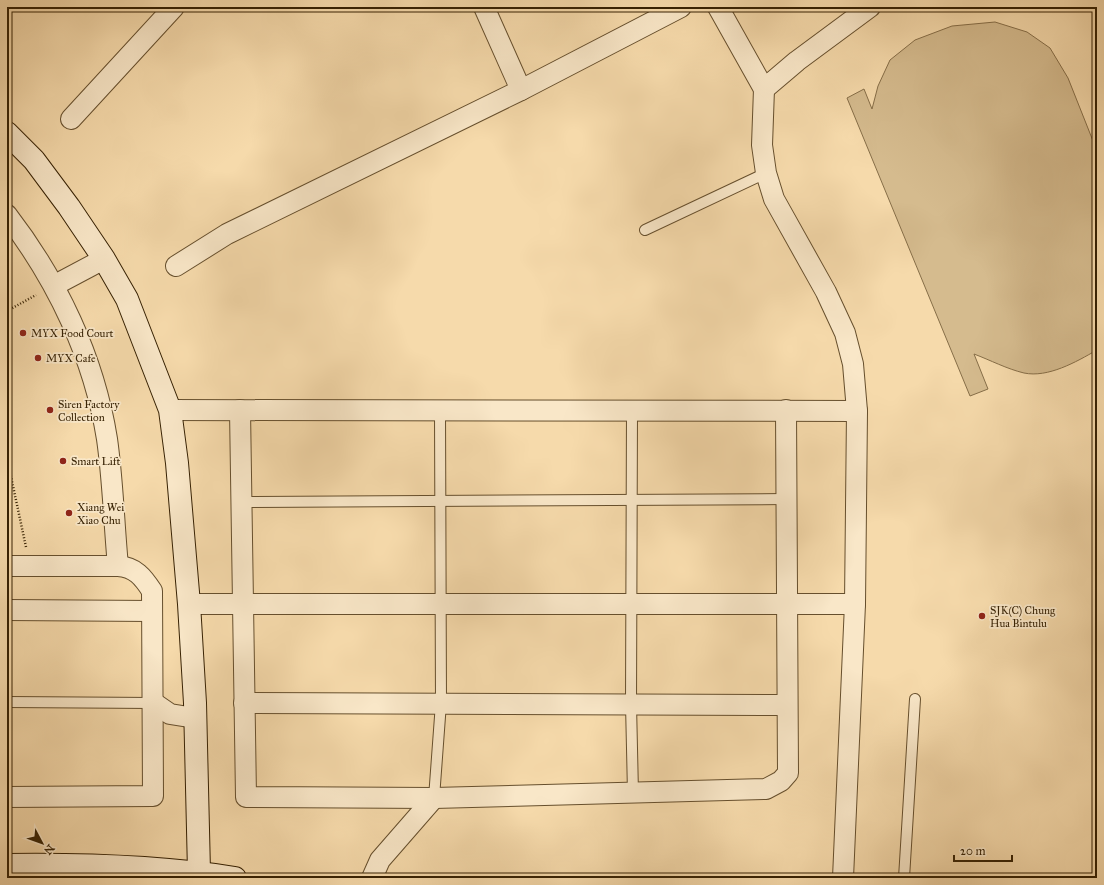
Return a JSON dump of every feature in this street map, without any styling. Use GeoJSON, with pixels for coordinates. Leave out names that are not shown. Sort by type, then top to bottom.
{"type":"FeatureCollection","features":[{"type":"Feature","properties":{"kind":"street"},"geometry":{"type":"LineString","coordinates":[[71,119],[174,7]]}},
{"type":"Feature","properties":{"kind":"street"},"geometry":{"type":"LineString","coordinates":[[484,7],[521,90]]}},
{"type":"Feature","properties":{"kind":"street"},"geometry":{"type":"LineString","coordinates":[[176,266],[227,234],[521,90],[680,7]]}},
{"type":"Feature","properties":{"kind":"street"},"geometry":{"type":"LineString","coordinates":[[718,7],[764,89],[762,145],[766,173],[774,198],[826,292],[845,333],[853,364],[857,411],[855,604],[843,878]]}},
{"type":"Feature","properties":{"kind":"street"},"geometry":{"type":"LineString","coordinates":[[764,89],[797,61],[870,7]]}},
{"type":"Feature","properties":{"kind":"street"},"geometry":{"type":"LineString","coordinates":[[7,133],[34,160],[69,207],[104,259],[127,299],[170,410],[177,463],[189,604],[195,718],[199,872]]}},
{"type":"Feature","properties":{"kind":"street"},"geometry":{"type":"LineString","coordinates":[[7,215],[26,239],[55,285],[89,365],[107,439],[118,566]]}},
{"type":"Feature","properties":{"kind":"street"},"geometry":{"type":"LineString","coordinates":[[55,285],[104,259]]}},
{"type":"Feature","properties":{"kind":"street"},"geometry":{"type":"LineString","coordinates":[[170,410],[857,411]]}},
{"type":"Feature","properties":{"kind":"street"},"geometry":{"type":"LineString","coordinates":[[240,410],[246,797],[434,798],[766,789],[781,781],[788,773],[786,410]]}},
{"type":"Feature","properties":{"kind":"street"},"geometry":{"type":"LineString","coordinates":[[7,566],[118,566],[129,567],[142,577],[152,591],[154,703],[153,796],[7,797]]}},
{"type":"Feature","properties":{"kind":"street"},"geometry":{"type":"LineString","coordinates":[[189,604],[855,604]]}},
{"type":"Feature","properties":{"kind":"street"},"geometry":{"type":"LineString","coordinates":[[7,610],[152,611]]}},
{"type":"Feature","properties":{"kind":"street"},"geometry":{"type":"LineString","coordinates":[[154,703],[170,714],[195,718]]}},
{"type":"Feature","properties":{"kind":"street"},"geometry":{"type":"LineString","coordinates":[[244,703],[788,705]]}},
{"type":"Feature","properties":{"kind":"street"},"geometry":{"type":"LineString","coordinates":[[372,878],[380,860],[434,798]]}},
{"type":"Feature","properties":{"kind":"street"},"geometry":{"type":"LineString","coordinates":[[7,865],[63,864],[199,872],[235,878]]}},
{"type":"Feature","properties":{"kind":"lane"},"geometry":{"type":"LineString","coordinates":[[645,230],[766,173]]}},
{"type":"Feature","properties":{"kind":"lane"},"geometry":{"type":"LineString","coordinates":[[434,798],[441,703],[440,410]]}},
{"type":"Feature","properties":{"kind":"lane"},"geometry":{"type":"LineString","coordinates":[[632,410],[633,604],[631,704],[633,793]]}},
{"type":"Feature","properties":{"kind":"lane"},"geometry":{"type":"LineString","coordinates":[[241,502],[787,500]]}},
{"type":"Feature","properties":{"kind":"lane"},"geometry":{"type":"LineString","coordinates":[[904,878],[915,699]]}},
{"type":"Feature","properties":{"kind":"lane"},"geometry":{"type":"LineString","coordinates":[[7,702],[154,703]]}},
{"type":"Feature","properties":{"kind":"path"},"geometry":{"type":"LineString","coordinates":[[7,310],[55,285]]}},
{"type":"Feature","properties":{"kind":"path"},"geometry":{"type":"LineString","coordinates":[[7,458],[30,567]]}},
{"type":"Feature","properties":{"kind":"shaded area"},"geometry":{"type":"Polygon","coordinates":[[[995,22],[1027,32],[1050,48],[1068,78],[1097,151],[1097,350],[1062,368],[1033,374],[1011,369],[974,354],[988,389],[970,396],[847,98],[864,89],[872,109],[878,86],[890,60],[915,40],[952,26],[995,22]]]}},
{"type":"Feature","properties":{"kind":"place","name":"MYX Food Court"},"geometry":{"type":"Point","coordinates":[23,333]}},
{"type":"Feature","properties":{"kind":"place","name":"MYX Cafe"},"geometry":{"type":"Point","coordinates":[38,358]}},
{"type":"Feature","properties":{"kind":"place","name":"Siren Factory Collection"},"geometry":{"type":"Point","coordinates":[50,410]}},
{"type":"Feature","properties":{"kind":"place","name":"Smart Lift"},"geometry":{"type":"Point","coordinates":[63,461]}},
{"type":"Feature","properties":{"kind":"place","name":"Xiang Wei Xiao Chu"},"geometry":{"type":"Point","coordinates":[69,513]}},
{"type":"Feature","properties":{"kind":"place","name":"SJK(C) Chung Hua Bintulu"},"geometry":{"type":"Point","coordinates":[982,616]}}]}
